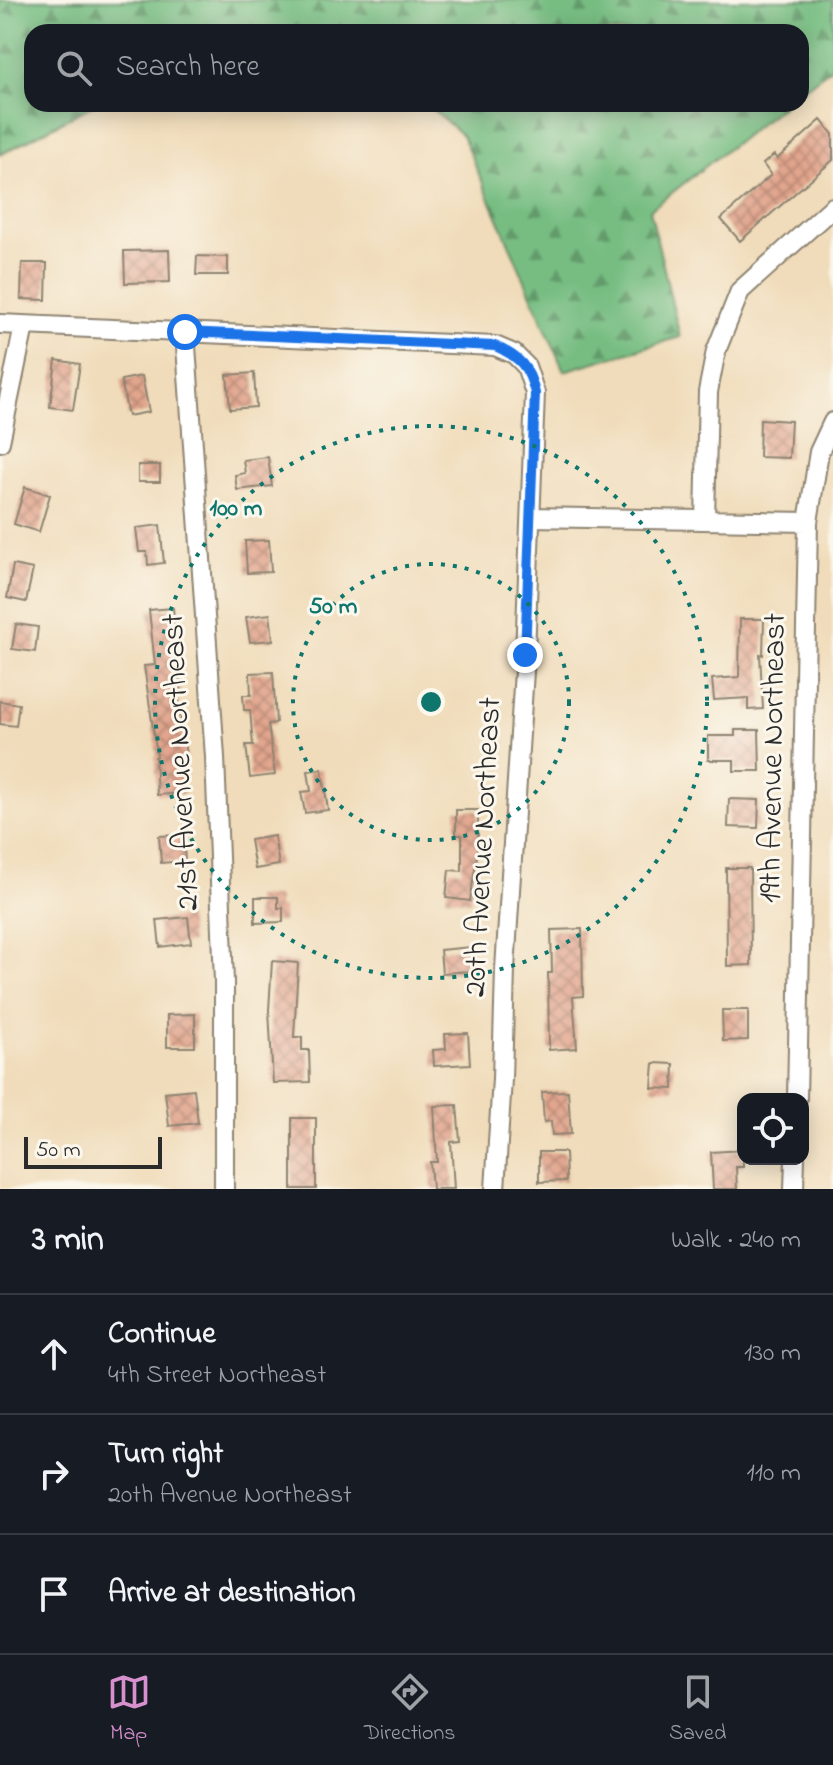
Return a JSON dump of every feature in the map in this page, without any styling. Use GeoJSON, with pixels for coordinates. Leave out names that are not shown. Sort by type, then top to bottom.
{"type":"FeatureCollection","features":[{"type":"Feature","properties":{"kind":"street"},"geometry":{"type":"LineString","coordinates":[[705,520],[708,392],[716,351],[740,291],[833,207]]}},
{"type":"Feature","properties":{"kind":"street"},"geometry":{"type":"LineString","coordinates":[[0,324],[185,332]]}},
{"type":"Feature","properties":{"kind":"street"},"geometry":{"type":"LineString","coordinates":[[0,442],[24,326]]}},
{"type":"Feature","properties":{"kind":"street","name":"20th Avenue Northeast"},"geometry":{"type":"LineString","coordinates":[[185,332],[495,346],[514,354],[526,366],[535,393],[531,517],[495,1189]]}},
{"type":"Feature","properties":{"kind":"street","name":"21st Avenue Northeast"},"geometry":{"type":"LineString","coordinates":[[185,332],[215,757],[224,982],[224,1189]]}},
{"type":"Feature","properties":{"kind":"street","name":"19th Avenue Northeast"},"geometry":{"type":"LineString","coordinates":[[797,1093],[808,522],[819,452],[833,422]]}},
{"type":"Feature","properties":{"kind":"street"},"geometry":{"type":"LineString","coordinates":[[531,517],[808,522]]}},
{"type":"Feature","properties":{"kind":"street"},"geometry":{"type":"LineString","coordinates":[[794,1189],[795,1165]]}},
{"type":"Feature","properties":{"kind":"green space"},"geometry":{"type":"Polygon","coordinates":[[[0,0],[833,0],[833,66],[809,85],[809,24],[24,24],[24,112],[80,112],[0,155],[0,0]]]}},
{"type":"Feature","properties":{"kind":"green space"},"geometry":{"type":"Polygon","coordinates":[[[435,112],[775,112],[650,210],[680,337],[564,371],[462,135],[435,112]]]}},
{"type":"Feature","properties":{"kind":"building"},"geometry":{"type":"Polygon","coordinates":[[[821,120],[833,134],[833,160],[740,241],[721,219],[771,175],[763,164],[774,155],[777,159],[821,120]]]}},
{"type":"Feature","properties":{"kind":"building"},"geometry":{"type":"Polygon","coordinates":[[[169,250],[170,282],[125,283],[124,251],[169,250]]]}},
{"type":"Feature","properties":{"kind":"building"},"geometry":{"type":"Polygon","coordinates":[[[197,256],[228,257],[228,275],[196,275],[197,256]]]}},
{"type":"Feature","properties":{"kind":"building"},"geometry":{"type":"Polygon","coordinates":[[[22,263],[47,263],[46,300],[21,299],[22,263]]]}},
{"type":"Feature","properties":{"kind":"building"},"geometry":{"type":"Polygon","coordinates":[[[56,360],[80,364],[73,410],[50,407],[56,360]]]}},
{"type":"Feature","properties":{"kind":"building"},"geometry":{"type":"Polygon","coordinates":[[[254,373],[256,407],[230,409],[227,375],[254,373]]]}},
{"type":"Feature","properties":{"kind":"building"},"geometry":{"type":"Polygon","coordinates":[[[142,376],[149,412],[128,416],[121,380],[142,376]]]}},
{"type":"Feature","properties":{"kind":"building"},"geometry":{"type":"Polygon","coordinates":[[[760,419],[791,421],[789,458],[759,457],[760,419]]]}},
{"type":"Feature","properties":{"kind":"building"},"geometry":{"type":"Polygon","coordinates":[[[268,457],[272,486],[237,490],[235,475],[245,473],[243,460],[268,457]]]}},
{"type":"Feature","properties":{"kind":"building"},"geometry":{"type":"Polygon","coordinates":[[[138,465],[160,465],[160,482],[138,482],[138,465]]]}},
{"type":"Feature","properties":{"kind":"building"},"geometry":{"type":"Polygon","coordinates":[[[25,487],[50,495],[39,532],[14,524],[25,487]]]}},
{"type":"Feature","properties":{"kind":"building"},"geometry":{"type":"Polygon","coordinates":[[[160,525],[164,563],[148,565],[147,552],[139,552],[136,528],[160,525]]]}},
{"type":"Feature","properties":{"kind":"building"},"geometry":{"type":"Polygon","coordinates":[[[269,540],[271,572],[247,573],[245,541],[269,540]]]}},
{"type":"Feature","properties":{"kind":"building"},"geometry":{"type":"Polygon","coordinates":[[[13,565],[33,569],[26,602],[7,598],[13,565]]]}},
{"type":"Feature","properties":{"kind":"building"},"geometry":{"type":"Polygon","coordinates":[[[173,608],[181,693],[177,694],[187,761],[182,761],[184,793],[157,795],[157,756],[144,666],[155,665],[149,610],[173,608]]]}},
{"type":"Feature","properties":{"kind":"building"},"geometry":{"type":"Polygon","coordinates":[[[270,614],[273,640],[250,642],[246,617],[270,614]]]}},
{"type":"Feature","properties":{"kind":"building"},"geometry":{"type":"Polygon","coordinates":[[[740,619],[764,619],[763,655],[760,654],[763,709],[748,710],[748,698],[714,700],[712,679],[739,677],[740,619]]]}},
{"type":"Feature","properties":{"kind":"building"},"geometry":{"type":"Polygon","coordinates":[[[16,624],[38,627],[35,652],[12,649],[16,624]]]}},
{"type":"Feature","properties":{"kind":"building"},"geometry":{"type":"Polygon","coordinates":[[[273,672],[276,723],[268,724],[275,775],[250,778],[246,745],[253,745],[250,710],[244,710],[243,695],[251,695],[250,673],[273,672]]]}},
{"type":"Feature","properties":{"kind":"building"},"geometry":{"type":"Polygon","coordinates":[[[0,701],[19,704],[16,726],[0,724],[0,701]]]}},
{"type":"Feature","properties":{"kind":"building"},"geometry":{"type":"Polygon","coordinates":[[[735,730],[759,730],[760,771],[734,771],[734,760],[708,760],[708,736],[735,736],[735,730]]]}},
{"type":"Feature","properties":{"kind":"building"},"geometry":{"type":"Polygon","coordinates":[[[322,769],[328,810],[305,813],[301,792],[311,791],[308,771],[322,769]]]}},
{"type":"Feature","properties":{"kind":"building"},"geometry":{"type":"Polygon","coordinates":[[[729,799],[759,800],[758,828],[728,827],[729,799]]]}},
{"type":"Feature","properties":{"kind":"building"},"geometry":{"type":"Polygon","coordinates":[[[456,810],[478,810],[478,849],[470,901],[446,898],[449,870],[462,871],[462,835],[456,835],[456,810]]]}},
{"type":"Feature","properties":{"kind":"building"},"geometry":{"type":"Polygon","coordinates":[[[183,835],[185,861],[161,863],[159,836],[183,835]]]}},
{"type":"Feature","properties":{"kind":"building"},"geometry":{"type":"Polygon","coordinates":[[[274,836],[279,865],[255,869],[250,840],[274,836]]]}},
{"type":"Feature","properties":{"kind":"building"},"geometry":{"type":"Polygon","coordinates":[[[726,868],[750,868],[751,965],[727,966],[726,868]]]}},
{"type":"Feature","properties":{"kind":"building"},"geometry":{"type":"Polygon","coordinates":[[[255,897],[278,897],[278,908],[283,908],[283,922],[255,923],[255,897]]]}},
{"type":"Feature","properties":{"kind":"building"},"geometry":{"type":"Polygon","coordinates":[[[188,917],[191,943],[160,947],[157,920],[188,917]]]}},
{"type":"Feature","properties":{"kind":"building"},"geometry":{"type":"Polygon","coordinates":[[[582,929],[583,996],[573,997],[577,1048],[549,1050],[551,930],[582,929]]]}},
{"type":"Feature","properties":{"kind":"building"},"geometry":{"type":"Polygon","coordinates":[[[471,947],[472,971],[442,973],[440,950],[471,947]]]}},
{"type":"Feature","properties":{"kind":"building"},"geometry":{"type":"Polygon","coordinates":[[[272,961],[298,963],[294,1037],[302,1037],[302,1050],[309,1050],[310,1082],[273,1083],[269,1010],[272,961]]]}},
{"type":"Feature","properties":{"kind":"building"},"geometry":{"type":"Polygon","coordinates":[[[722,1010],[748,1010],[748,1040],[723,1041],[722,1010]]]}},
{"type":"Feature","properties":{"kind":"building"},"geometry":{"type":"Polygon","coordinates":[[[195,1014],[195,1047],[167,1047],[167,1015],[195,1014]]]}},
{"type":"Feature","properties":{"kind":"building"},"geometry":{"type":"Polygon","coordinates":[[[468,1033],[470,1064],[434,1066],[433,1050],[446,1049],[445,1034],[468,1033]]]}},
{"type":"Feature","properties":{"kind":"building"},"geometry":{"type":"Polygon","coordinates":[[[654,1063],[674,1064],[673,1089],[652,1088],[654,1063]]]}},
{"type":"Feature","properties":{"kind":"building"},"geometry":{"type":"Polygon","coordinates":[[[194,1089],[198,1123],[169,1126],[165,1092],[194,1089]]]}},
{"type":"Feature","properties":{"kind":"building"},"geometry":{"type":"Polygon","coordinates":[[[568,1091],[571,1134],[552,1135],[551,1121],[544,1122],[542,1092],[568,1091]]]}},
{"type":"Feature","properties":{"kind":"building"},"geometry":{"type":"Polygon","coordinates":[[[457,1105],[460,1141],[451,1142],[454,1189],[432,1189],[430,1162],[437,1162],[434,1106],[457,1105]]]}},
{"type":"Feature","properties":{"kind":"building"},"geometry":{"type":"Polygon","coordinates":[[[292,1118],[316,1118],[316,1189],[292,1189],[292,1118]]]}},
{"type":"Feature","properties":{"kind":"building"},"geometry":{"type":"Polygon","coordinates":[[[737,1150],[737,1165],[743,1167],[736,1167],[737,1189],[713,1189],[711,1152],[737,1150]]]}},
{"type":"Feature","properties":{"kind":"building"},"geometry":{"type":"Polygon","coordinates":[[[539,1152],[565,1152],[566,1181],[539,1182],[539,1152]]]}},
{"type":"Feature","properties":{"kind":"route"},"geometry":{"type":"LineString","coordinates":[[185,332],[495,346],[514,354],[526,366],[535,393],[525,655]]}}]}
